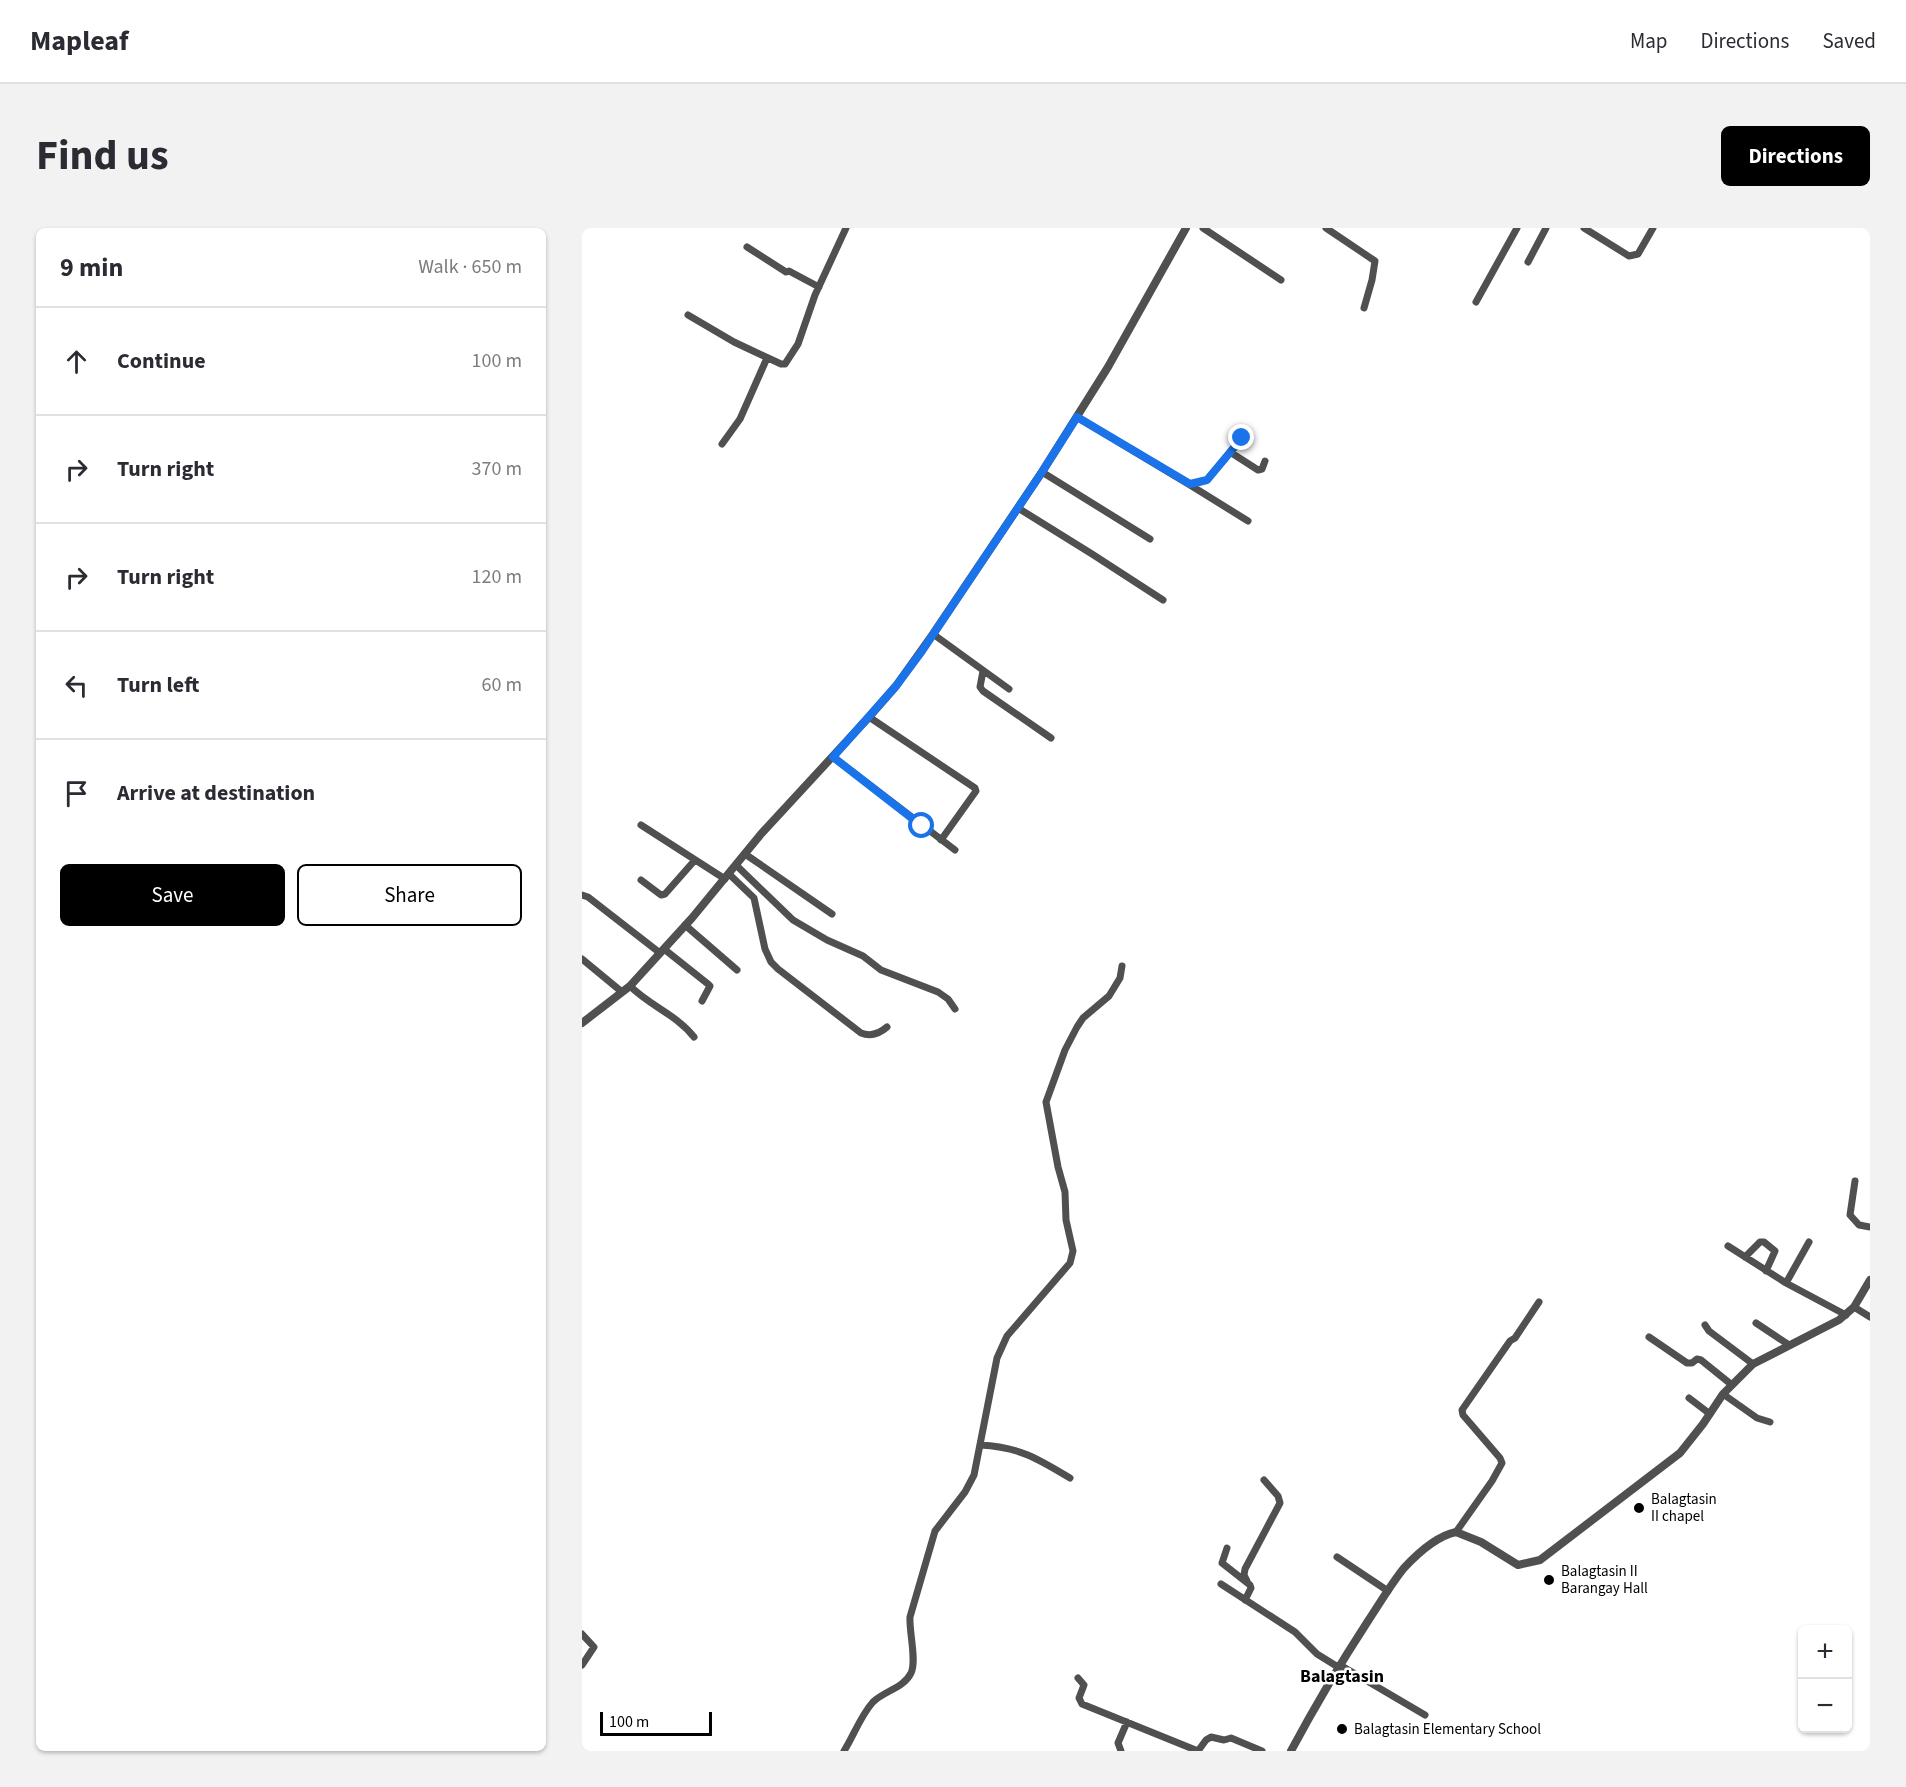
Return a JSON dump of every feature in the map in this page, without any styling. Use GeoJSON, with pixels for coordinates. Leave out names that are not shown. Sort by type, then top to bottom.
{"type":"FeatureCollection","features":[{"type":"Feature","properties":{"kind":"street"},"geometry":{"type":"LineString","coordinates":[[688,315],[767,358],[781,364],[788,362],[798,344],[819,287],[846,228]]}},
{"type":"Feature","properties":{"kind":"street"},"geometry":{"type":"LineString","coordinates":[[582,1023],[626,989],[662,951],[761,834],[896,686],[1018,508],[1077,417],[1108,367],[1186,228]]}},
{"type":"Feature","properties":{"kind":"street"},"geometry":{"type":"LineString","coordinates":[[1203,228],[1281,280]]}},
{"type":"Feature","properties":{"kind":"street"},"geometry":{"type":"LineString","coordinates":[[1326,228],[1375,261],[1364,308]]}},
{"type":"Feature","properties":{"kind":"street"},"geometry":{"type":"LineString","coordinates":[[1476,302],[1517,228]]}},
{"type":"Feature","properties":{"kind":"street"},"geometry":{"type":"LineString","coordinates":[[1528,262],[1546,228]]}},
{"type":"Feature","properties":{"kind":"street"},"geometry":{"type":"LineString","coordinates":[[1584,228],[1629,256],[1638,254],[1653,228]]}},
{"type":"Feature","properties":{"kind":"street"},"geometry":{"type":"LineString","coordinates":[[747,247],[786,272],[789,271],[819,287]]}},
{"type":"Feature","properties":{"kind":"street"},"geometry":{"type":"LineString","coordinates":[[722,444],[740,419],[767,358]]}},
{"type":"Feature","properties":{"kind":"street"},"geometry":{"type":"LineString","coordinates":[[1077,417],[1248,521]]}},
{"type":"Feature","properties":{"kind":"street"},"geometry":{"type":"LineString","coordinates":[[1190,484],[1207,480],[1242,438]]}},
{"type":"Feature","properties":{"kind":"street"},"geometry":{"type":"LineString","coordinates":[[1230,452],[1258,470],[1262,469],[1265,461]]}},
{"type":"Feature","properties":{"kind":"street"},"geometry":{"type":"LineString","coordinates":[[1042,472],[1150,539]]}},
{"type":"Feature","properties":{"kind":"street"},"geometry":{"type":"LineString","coordinates":[[1018,508],[1163,600]]}},
{"type":"Feature","properties":{"kind":"street"},"geometry":{"type":"LineString","coordinates":[[933,634],[1009,689]]}},
{"type":"Feature","properties":{"kind":"street"},"geometry":{"type":"LineString","coordinates":[[983,671],[980,687],[983,691],[1051,738]]}},
{"type":"Feature","properties":{"kind":"street"},"geometry":{"type":"LineString","coordinates":[[869,717],[975,788],[976,791],[941,840]]}},
{"type":"Feature","properties":{"kind":"street"},"geometry":{"type":"LineString","coordinates":[[833,757],[955,850]]}},
{"type":"Feature","properties":{"kind":"street"},"geometry":{"type":"LineString","coordinates":[[641,825],[695,860],[727,876],[754,898],[765,949],[771,962],[778,969],[861,1033],[867,1035],[880,1033],[887,1027]]}},
{"type":"Feature","properties":{"kind":"street"},"geometry":{"type":"LineString","coordinates":[[745,854],[832,914]]}},
{"type":"Feature","properties":{"kind":"street"},"geometry":{"type":"LineString","coordinates":[[641,880],[661,895],[664,894],[695,860]]}},
{"type":"Feature","properties":{"kind":"street"},"geometry":{"type":"LineString","coordinates":[[736,865],[793,920],[826,940],[862,956],[882,970],[944,995],[955,1009]]}},
{"type":"Feature","properties":{"kind":"street"},"geometry":{"type":"LineString","coordinates":[[582,894],[708,984],[710,986],[702,1001]]}},
{"type":"Feature","properties":{"kind":"street"},"geometry":{"type":"LineString","coordinates":[[685,926],[737,970]]}},
{"type":"Feature","properties":{"kind":"street"},"geometry":{"type":"LineString","coordinates":[[582,958],[626,989],[677,1020],[694,1037]]}},
{"type":"Feature","properties":{"kind":"street"},"geometry":{"type":"LineString","coordinates":[[844,1751],[875,1700],[900,1684],[911,1673],[914,1661],[909,1630],[910,1617],[935,1531],[970,1483],[1001,1345],[1006,1336],[1070,1263],[1073,1251],[1066,1220],[1065,1192],[1047,1111],[1047,1094],[1077,1027],[1083,1018],[1109,996],[1120,978],[1122,966]]}},
{"type":"Feature","properties":{"kind":"street"},"geometry":{"type":"LineString","coordinates":[[1855,1181],[1850,1215],[1859,1225],[1870,1227]]}},
{"type":"Feature","properties":{"kind":"street"},"geometry":{"type":"LineString","coordinates":[[1745,1257],[1760,1242],[1764,1242],[1775,1251],[1766,1271]]}},
{"type":"Feature","properties":{"kind":"street"},"geometry":{"type":"LineString","coordinates":[[1786,1283],[1809,1242]]}},
{"type":"Feature","properties":{"kind":"street"},"geometry":{"type":"LineString","coordinates":[[1728,1246],[1786,1283],[1846,1315]]}},
{"type":"Feature","properties":{"kind":"street"},"geometry":{"type":"LineString","coordinates":[[1456,1532],[1481,1542],[1518,1565],[1540,1560],[1671,1460],[1689,1443],[1724,1394],[1753,1364],[1846,1315],[1854,1307],[1870,1280]]}},
{"type":"Feature","properties":{"kind":"street"},"geometry":{"type":"LineString","coordinates":[[1291,1751],[1317,1701],[1388,1591],[1405,1568],[1425,1549],[1444,1536],[1456,1532],[1502,1463],[1462,1410],[1539,1302]]}},
{"type":"Feature","properties":{"kind":"street"},"geometry":{"type":"LineString","coordinates":[[1854,1307],[1870,1317]]}},
{"type":"Feature","properties":{"kind":"street"},"geometry":{"type":"LineString","coordinates":[[1756,1323],[1789,1345]]}},
{"type":"Feature","properties":{"kind":"street"},"geometry":{"type":"LineString","coordinates":[[1705,1325],[1707,1331],[1753,1364]]}},
{"type":"Feature","properties":{"kind":"street"},"geometry":{"type":"LineString","coordinates":[[1649,1337],[1687,1363],[1692,1363],[1697,1359],[1701,1360],[1732,1385]]}},
{"type":"Feature","properties":{"kind":"street"},"geometry":{"type":"LineString","coordinates":[[1724,1394],[1757,1418],[1770,1422]]}},
{"type":"Feature","properties":{"kind":"street"},"geometry":{"type":"LineString","coordinates":[[1689,1398],[1710,1414]]}},
{"type":"Feature","properties":{"kind":"street"},"geometry":{"type":"LineString","coordinates":[[980,1445],[1012,1448],[1034,1456],[1070,1478]]}},
{"type":"Feature","properties":{"kind":"street"},"geometry":{"type":"LineString","coordinates":[[1245,1600],[1251,1588],[1244,1575],[1245,1569],[1280,1503],[1278,1497],[1263,1480]]}},
{"type":"Feature","properties":{"kind":"street"},"geometry":{"type":"LineString","coordinates":[[1227,1548],[1222,1563],[1247,1581]]}},
{"type":"Feature","properties":{"kind":"street"},"geometry":{"type":"LineString","coordinates":[[1337,1557],[1388,1591]]}},
{"type":"Feature","properties":{"kind":"street"},"geometry":{"type":"LineString","coordinates":[[1221,1584],[1295,1632],[1317,1654],[1425,1715]]}},
{"type":"Feature","properties":{"kind":"street"},"geometry":{"type":"LineString","coordinates":[[582,1634],[594,1647],[582,1665]]}},
{"type":"Feature","properties":{"kind":"street"},"geometry":{"type":"LineString","coordinates":[[1078,1678],[1083,1685],[1078,1698],[1082,1704],[1198,1751],[1211,1737],[1224,1740],[1231,1738],[1262,1751]]}},
{"type":"Feature","properties":{"kind":"street"},"geometry":{"type":"LineString","coordinates":[[1121,1751],[1118,1743],[1127,1722]]}},
{"type":"Feature","properties":{"kind":"place","name":"Balagtasin II chapel"},"geometry":{"type":"Point","coordinates":[1639,1508]}},
{"type":"Feature","properties":{"kind":"place","name":"Balagtasin II Barangay Hall"},"geometry":{"type":"Point","coordinates":[1549,1580]}},
{"type":"Feature","properties":{"kind":"place","name":"Balagtasin Elementary School"},"geometry":{"type":"Point","coordinates":[1342,1729]}},
{"type":"Feature","properties":{"kind":"district","name":"Balagtasin"},"geometry":{"type":"Point","coordinates":[1342,1676]}},
{"type":"Feature","properties":{"kind":"route"},"geometry":{"type":"LineString","coordinates":[[922,826],[833,757],[896,686],[922,651],[1077,417],[1190,484],[1207,480],[1242,438]]}}]}
